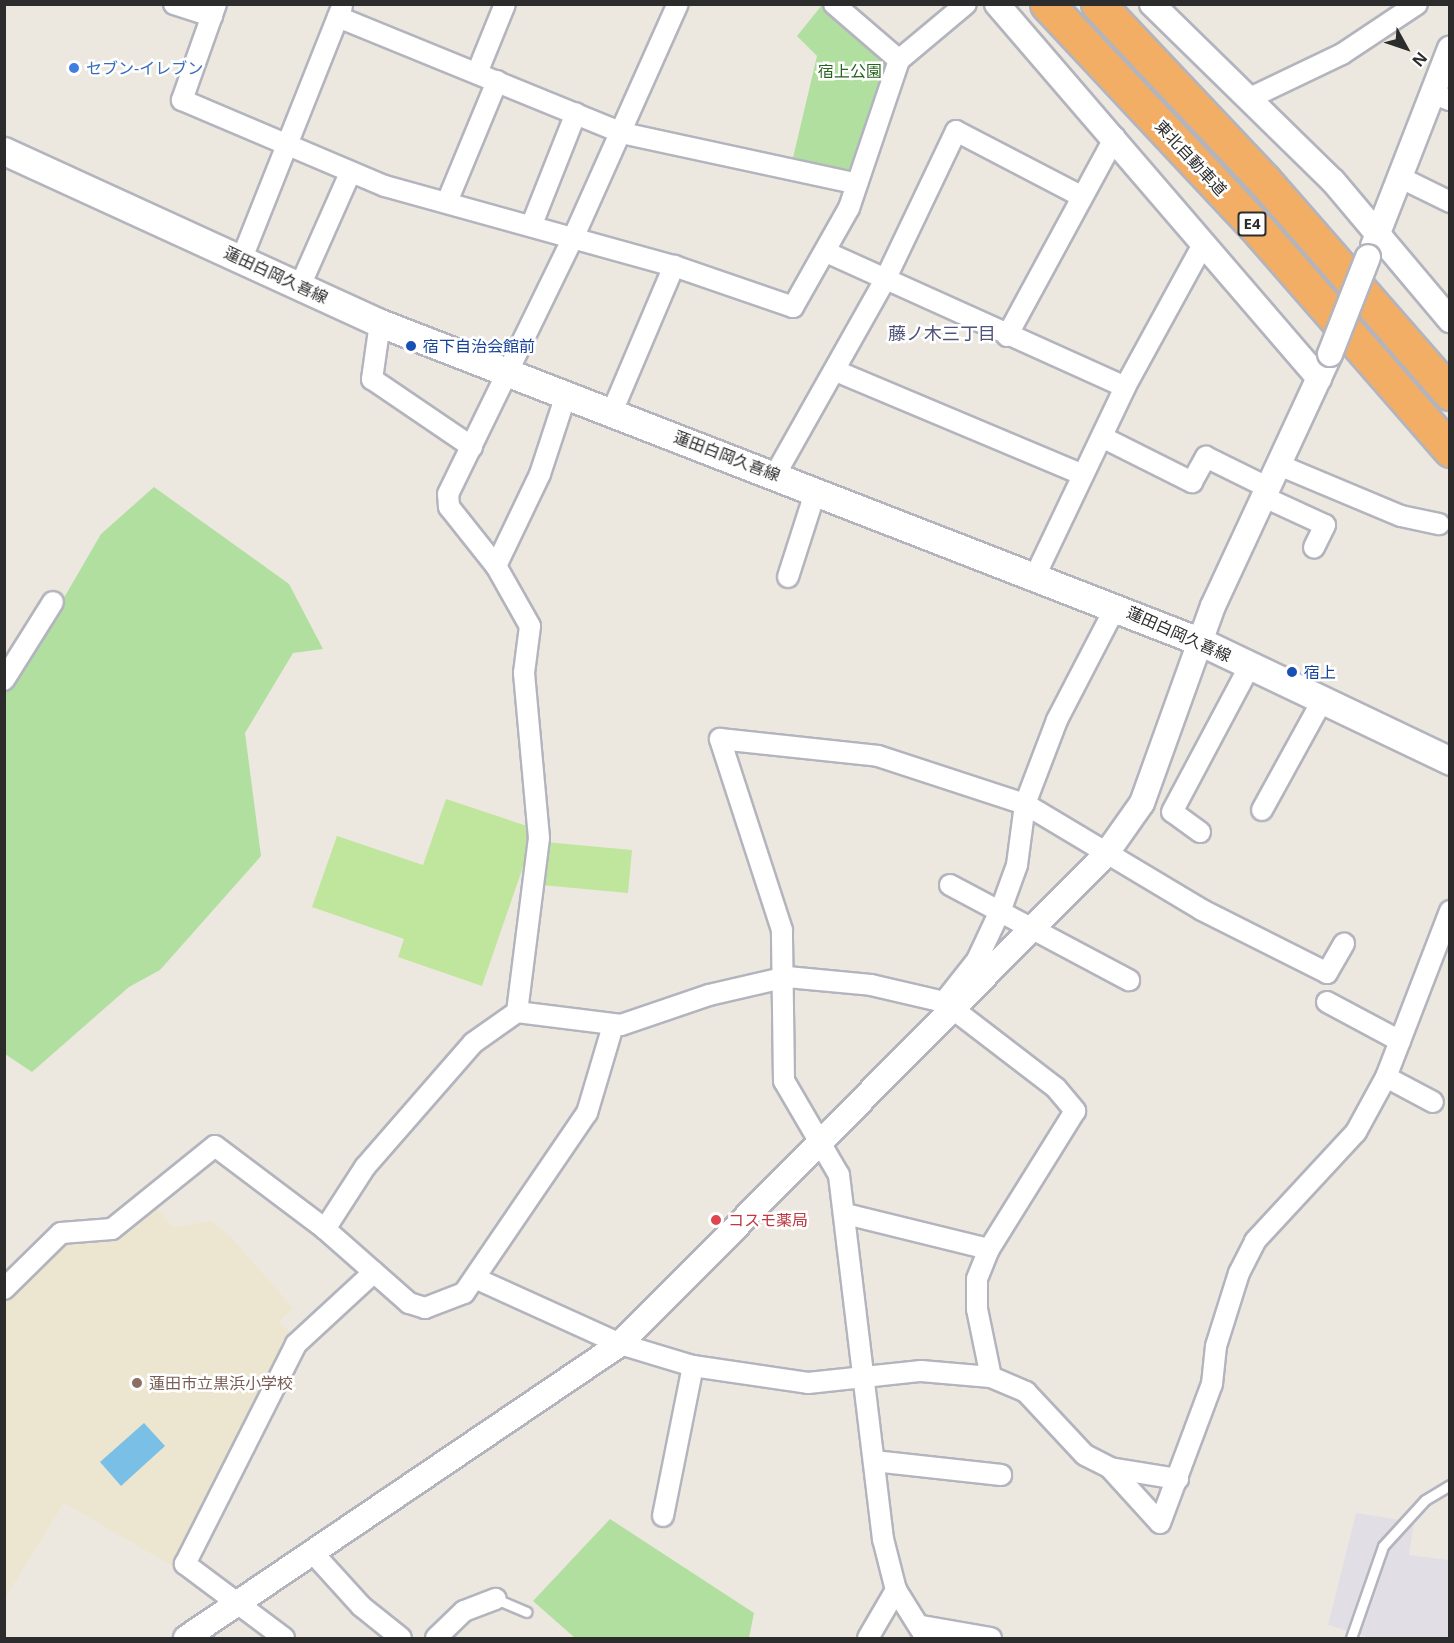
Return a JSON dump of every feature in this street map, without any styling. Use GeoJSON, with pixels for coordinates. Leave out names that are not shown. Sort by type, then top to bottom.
{"type":"FeatureCollection","features":[{"type":"Feature","properties":{"kind":"highway","name":"東北自動車道"},"geometry":{"type":"LineString","coordinates":[[1047,4],[1261,233],[1449,450]]}},
{"type":"Feature","properties":{"kind":"highway","name":"E4"},"geometry":{"type":"LineString","coordinates":[[1098,4],[1264,180],[1449,393]]}},
{"type":"Feature","properties":{"kind":"main road","name":"蓮田白岡久喜線"},"geometry":{"type":"LineString","coordinates":[[4,151],[380,323],[1116,606],[1201,642],[1449,761]]}},
{"type":"Feature","properties":{"kind":"street"},"geometry":{"type":"LineString","coordinates":[[174,4],[214,10],[182,100],[350,173],[674,266],[793,308],[826,252],[857,184],[899,60],[966,4]]}},
{"type":"Feature","properties":{"kind":"street"},"geometry":{"type":"LineString","coordinates":[[477,73],[505,4]]}},
{"type":"Feature","properties":{"kind":"street"},"geometry":{"type":"LineString","coordinates":[[517,1012],[538,838],[538,794],[524,673],[530,626],[496,566],[449,507],[448,494],[574,236],[678,4]]}},
{"type":"Feature","properties":{"kind":"street"},"geometry":{"type":"LineString","coordinates":[[834,4],[899,60]]}},
{"type":"Feature","properties":{"kind":"street"},"geometry":{"type":"LineString","coordinates":[[997,4],[1115,137],[1319,378]]}},
{"type":"Feature","properties":{"kind":"street"},"geometry":{"type":"LineString","coordinates":[[1152,4],[1250,98],[1378,233],[1449,320]]}},
{"type":"Feature","properties":{"kind":"street"},"geometry":{"type":"LineString","coordinates":[[1250,98],[1342,54],[1417,4]]}},
{"type":"Feature","properties":{"kind":"street"},"geometry":{"type":"LineString","coordinates":[[242,258],[285,143],[340,11],[477,73],[622,133],[857,184]]}},
{"type":"Feature","properties":{"kind":"street"},"geometry":{"type":"LineString","coordinates":[[186,1638],[620,1344],[820,1144],[948,1007],[1035,929],[1106,854],[1151,783],[1201,642],[1330,354],[1401,178],[1442,97],[1449,50]]}},
{"type":"Feature","properties":{"kind":"street"},"geometry":{"type":"LineString","coordinates":[[447,202],[497,81]]}},
{"type":"Feature","properties":{"kind":"street"},"geometry":{"type":"LineString","coordinates":[[532,224],[576,114]]}},
{"type":"Feature","properties":{"kind":"street"},"geometry":{"type":"LineString","coordinates":[[775,475],[836,371],[885,280],[956,131],[1081,196]]}},
{"type":"Feature","properties":{"kind":"street"},"geometry":{"type":"LineString","coordinates":[[1007,336],[1115,137]]}},
{"type":"Feature","properties":{"kind":"street"},"geometry":{"type":"LineString","coordinates":[[300,286],[350,173]]}},
{"type":"Feature","properties":{"kind":"street"},"geometry":{"type":"LineString","coordinates":[[1401,178],[1449,202]]}},
{"type":"Feature","properties":{"kind":"street"},"geometry":{"type":"LineString","coordinates":[[1036,574],[1125,387],[1204,243]]}},
{"type":"Feature","properties":{"kind":"street"},"geometry":{"type":"LineString","coordinates":[[826,252],[1007,336],[1125,387]]}},
{"type":"Feature","properties":{"kind":"street"},"geometry":{"type":"LineString","coordinates":[[612,412],[674,266]]}},
{"type":"Feature","properties":{"kind":"street"},"geometry":{"type":"LineString","coordinates":[[380,323],[372,379],[472,447]]}},
{"type":"Feature","properties":{"kind":"street"},"geometry":{"type":"LineString","coordinates":[[836,371],[1083,475]]}},
{"type":"Feature","properties":{"kind":"street"},"geometry":{"type":"LineString","coordinates":[[496,566],[540,474],[566,395]]}},
{"type":"Feature","properties":{"kind":"street"},"geometry":{"type":"LineString","coordinates":[[1102,438],[1192,482],[1206,457],[1325,525],[1314,548]]}},
{"type":"Feature","properties":{"kind":"street"},"geometry":{"type":"LineString","coordinates":[[1279,465],[1401,516],[1439,524]]}},
{"type":"Feature","properties":{"kind":"street"},"geometry":{"type":"LineString","coordinates":[[788,577],[816,490]]}},
{"type":"Feature","properties":{"kind":"street"},"geometry":{"type":"LineString","coordinates":[[4,680],[53,602]]}},
{"type":"Feature","properties":{"kind":"street"},"geometry":{"type":"LineString","coordinates":[[948,1007],[977,960],[1001,909],[1017,865],[1025,804],[1057,720],[1116,606]]}},
{"type":"Feature","properties":{"kind":"street"},"geometry":{"type":"LineString","coordinates":[[1200,832],[1172,812],[1250,665]]}},
{"type":"Feature","properties":{"kind":"street"},"geometry":{"type":"LineString","coordinates":[[1262,810],[1323,699]]}},
{"type":"Feature","properties":{"kind":"street"},"geometry":{"type":"LineString","coordinates":[[991,1638],[924,1632],[896,1590],[883,1539],[865,1375],[853,1319],[846,1214],[839,1175],[784,1081],[787,977],[782,930],[720,739],[879,756],[1025,804],[1106,854],[1327,973],[1344,944]]}},
{"type":"Feature","properties":{"kind":"street"},"geometry":{"type":"LineString","coordinates":[[950,885],[1001,909],[1129,980]]}},
{"type":"Feature","properties":{"kind":"street"},"geometry":{"type":"LineString","coordinates":[[1110,1468],[1160,1524],[1212,1384],[1216,1346],[1239,1273],[1255,1241],[1356,1132],[1386,1077],[1449,911]]}},
{"type":"Feature","properties":{"kind":"street"},"geometry":{"type":"LineString","coordinates":[[325,1229],[365,1167],[473,1043],[517,1012],[613,1026],[709,995],[787,977],[871,985],[948,1007],[1056,1088],[1075,1111],[989,1249],[977,1279],[977,1309],[991,1377]]}},
{"type":"Feature","properties":{"kind":"street"},"geometry":{"type":"LineString","coordinates":[[1327,1002],[1400,1041]]}},
{"type":"Feature","properties":{"kind":"street"},"geometry":{"type":"LineString","coordinates":[[4,1289],[61,1233],[112,1229],[214,1146],[325,1229],[409,1303],[425,1308],[464,1293],[477,1279],[587,1113],[613,1026]]}},
{"type":"Feature","properties":{"kind":"street"},"geometry":{"type":"LineString","coordinates":[[1386,1077],[1433,1102]]}},
{"type":"Feature","properties":{"kind":"street"},"geometry":{"type":"LineString","coordinates":[[846,1214],[989,1249]]}},
{"type":"Feature","properties":{"kind":"street"},"geometry":{"type":"LineString","coordinates":[[284,1638],[240,1602],[185,1564],[296,1344],[374,1272]]}},
{"type":"Feature","properties":{"kind":"street"},"geometry":{"type":"LineString","coordinates":[[477,1279],[620,1344],[693,1366],[808,1383],[865,1375],[921,1371],[991,1377],[1026,1392],[1085,1455],[1110,1468],[1178,1479]]}},
{"type":"Feature","properties":{"kind":"street"},"geometry":{"type":"LineString","coordinates":[[663,1515],[693,1366]]}},
{"type":"Feature","properties":{"kind":"street"},"geometry":{"type":"LineString","coordinates":[[874,1461],[1001,1475]]}},
{"type":"Feature","properties":{"kind":"street"},"geometry":{"type":"LineString","coordinates":[[313,1553],[361,1606],[401,1638]]}},
{"type":"Feature","properties":{"kind":"street"},"geometry":{"type":"LineString","coordinates":[[868,1638],[896,1590]]}},
{"type":"Feature","properties":{"kind":"street"},"geometry":{"type":"LineString","coordinates":[[436,1638],[464,1611],[496,1599]]}},
{"type":"Feature","properties":{"kind":"lane"},"geometry":{"type":"LineString","coordinates":[[1351,1638],[1383,1546],[1425,1500],[1449,1485]]}},
{"type":"Feature","properties":{"kind":"lane"},"geometry":{"type":"LineString","coordinates":[[496,1599],[526,1612]]}},
{"type":"Feature","properties":{"kind":"shaded area","name":"蓮田市立黒浜小学校"},"geometry":{"type":"Polygon","coordinates":[[[153,1204],[173,1227],[212,1221],[231,1237],[293,1308],[279,1322],[297,1337],[176,1568],[64,1503],[5,1598],[5,1291],[61,1237],[153,1204]]]}},
{"type":"Feature","properties":{"kind":"shaded area"},"geometry":{"type":"Polygon","coordinates":[[[1356,1513],[1414,1522],[1409,1555],[1449,1560],[1449,1638],[1370,1638],[1328,1625],[1356,1513]]]}},
{"type":"Feature","properties":{"kind":"green space","name":"宿上公園"},"geometry":{"type":"Polygon","coordinates":[[[822,5],[891,59],[855,175],[792,162],[817,56],[797,36],[822,5]]]}},
{"type":"Feature","properties":{"kind":"green space"},"geometry":{"type":"Polygon","coordinates":[[[154,487],[289,584],[323,649],[293,653],[245,733],[261,856],[160,970],[129,987],[32,1072],[5,1054],[5,668],[58,608],[101,534],[154,487]]]}},
{"type":"Feature","properties":{"kind":"green space"},"geometry":{"type":"Polygon","coordinates":[[[446,799],[536,829],[482,986],[398,957],[404,939],[312,907],[337,836],[423,865],[446,799]]]}},
{"type":"Feature","properties":{"kind":"green space"},"geometry":{"type":"Polygon","coordinates":[[[545,842],[632,850],[628,893],[541,885],[545,842]]]}},
{"type":"Feature","properties":{"kind":"green space"},"geometry":{"type":"Polygon","coordinates":[[[610,1519],[754,1613],[749,1638],[575,1638],[533,1601],[610,1519]]]}},
{"type":"Feature","properties":{"kind":"water"},"geometry":{"type":"Polygon","coordinates":[[[144,1423],[165,1446],[121,1486],[100,1462],[144,1423]]]}},
{"type":"Feature","properties":{"kind":"place","name":"セブン-イレブン"},"geometry":{"type":"Point","coordinates":[74,68]}},
{"type":"Feature","properties":{"kind":"place","name":"宿下自治会館前"},"geometry":{"type":"Point","coordinates":[411,346]}},
{"type":"Feature","properties":{"kind":"place","name":"宿上"},"geometry":{"type":"Point","coordinates":[1292,672]}},
{"type":"Feature","properties":{"kind":"place","name":"コスモ薬局"},"geometry":{"type":"Point","coordinates":[716,1220]}},
{"type":"Feature","properties":{"kind":"place","name":"蓮田市立黒浜小学校"},"geometry":{"type":"Point","coordinates":[137,1383]}},
{"type":"Feature","properties":{"kind":"district","name":"藤ノ木三丁目"},"geometry":{"type":"Point","coordinates":[942,333]}}]}
